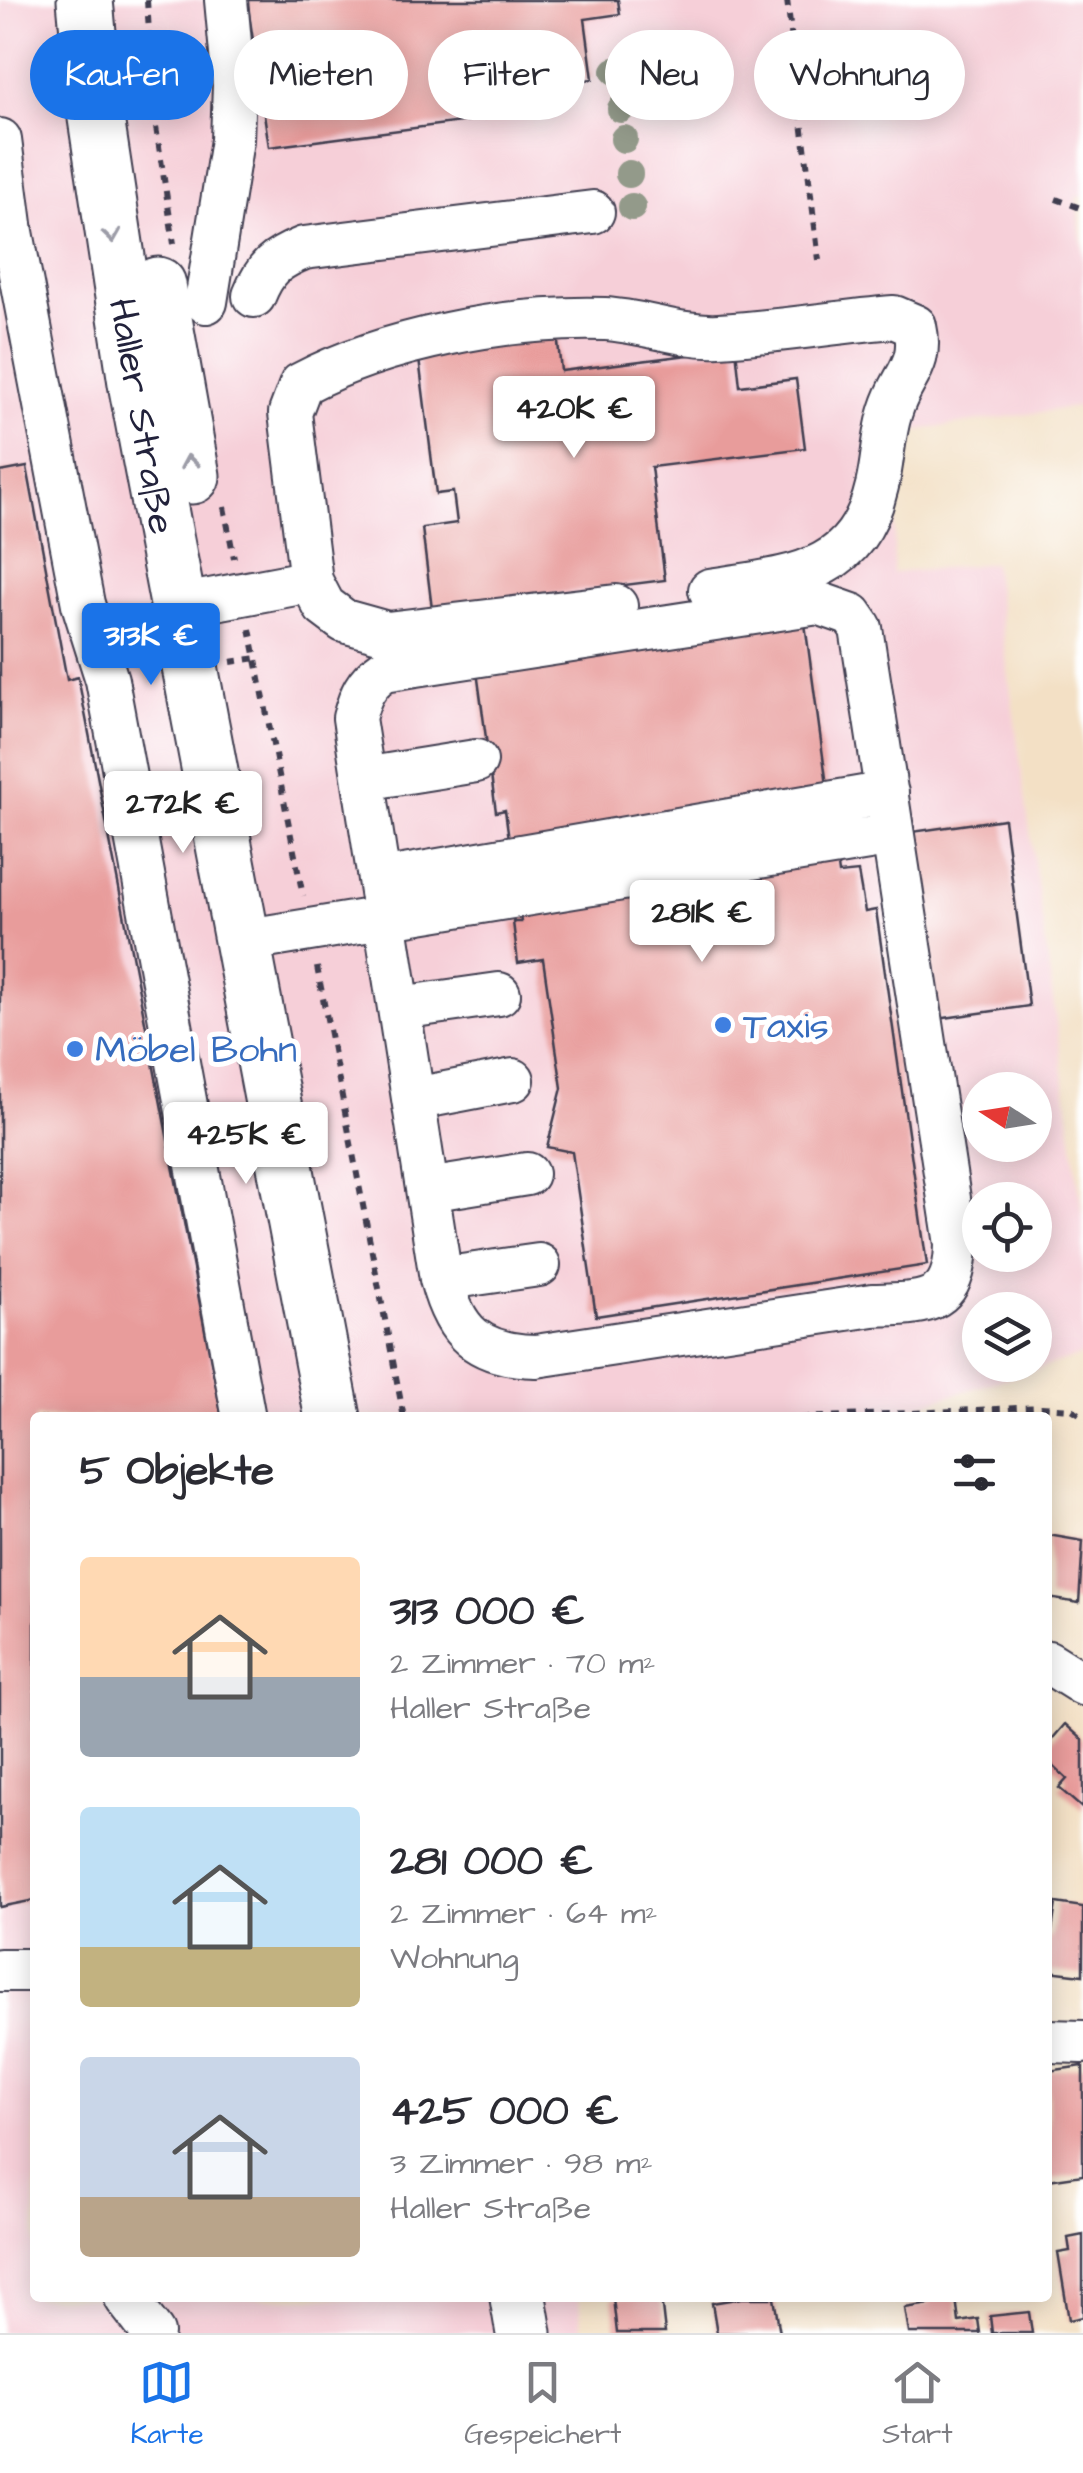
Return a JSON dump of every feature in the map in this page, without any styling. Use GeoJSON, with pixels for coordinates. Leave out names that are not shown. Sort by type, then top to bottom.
{"type":"FeatureCollection","features":[{"type":"Feature","properties":{"kind":"main road","name":"Haller Straße"},"geometry":{"type":"LineString","coordinates":[[86,0],[96,118],[116,257],[211,599]]}},
{"type":"Feature","properties":{"kind":"main road","name":"Haller Straße"},"geometry":{"type":"LineString","coordinates":[[122,0],[137,166],[211,599],[367,1412]]}},
{"type":"Feature","properties":{"kind":"main road","name":"Haller Straße"},"geometry":{"type":"LineString","coordinates":[[277,935],[333,1412]]}},
{"type":"Feature","properties":{"kind":"main road"},"geometry":{"type":"LineString","coordinates":[[519,2302],[524,2333]]}},
{"type":"Feature","properties":{"kind":"street"},"geometry":{"type":"LineString","coordinates":[[206,302],[232,140],[234,85],[226,0]]}},
{"type":"Feature","properties":{"kind":"street"},"geometry":{"type":"LineString","coordinates":[[0,140],[10,282],[84,604],[108,680],[243,1412]]}},
{"type":"Feature","properties":{"kind":"street"},"geometry":{"type":"LineString","coordinates":[[254,296],[264,272],[278,259],[304,248],[594,212]]}},
{"type":"Feature","properties":{"kind":"street"},"geometry":{"type":"LineString","coordinates":[[894,317],[915,326],[921,350],[891,410],[871,513],[836,559],[811,571],[613,606],[388,633],[344,621],[324,606],[311,581],[290,413],[301,384],[318,375],[419,339],[560,320],[609,320],[716,336],[894,317]]}},
{"type":"Feature","properties":{"kind":"street"},"geometry":{"type":"LineString","coordinates":[[211,599],[311,581]]}},
{"type":"Feature","properties":{"kind":"street"},"geometry":{"type":"LineString","coordinates":[[818,603],[852,615],[861,628],[956,1244],[956,1263],[935,1300],[916,1306],[873,1305],[536,1356],[512,1356],[490,1350],[466,1334],[449,1312],[440,1278],[364,779],[354,718],[370,680],[384,670],[818,603]]}},
{"type":"Feature","properties":{"kind":"street"},"geometry":{"type":"LineString","coordinates":[[364,779],[476,761]]}},
{"type":"Feature","properties":{"kind":"street"},"geometry":{"type":"LineString","coordinates":[[277,935],[384,900],[890,814]]}},
{"type":"Feature","properties":{"kind":"street"},"geometry":{"type":"LineString","coordinates":[[400,1008],[499,994]]}},
{"type":"Feature","properties":{"kind":"street"},"geometry":{"type":"LineString","coordinates":[[414,1099],[513,1080]]}},
{"type":"Feature","properties":{"kind":"street"},"geometry":{"type":"LineString","coordinates":[[428,1190],[527,1174]]}},
{"type":"Feature","properties":{"kind":"street"},"geometry":{"type":"LineString","coordinates":[[440,1278],[539,1264]]}},
{"type":"Feature","properties":{"kind":"street"},"geometry":{"type":"LineString","coordinates":[[1052,1665],[1083,1684]]}},
{"type":"Feature","properties":{"kind":"street"},"geometry":{"type":"LineString","coordinates":[[0,1970],[30,1970]]}},
{"type":"Feature","properties":{"kind":"street"},"geometry":{"type":"LineString","coordinates":[[1052,2042],[1083,2042]]}},
{"type":"Feature","properties":{"kind":"street"},"geometry":{"type":"LineString","coordinates":[[129,2302],[153,2333]]}},
{"type":"Feature","properties":{"kind":"path"},"geometry":{"type":"LineString","coordinates":[[146,0],[154,114],[174,248]]}},
{"type":"Feature","properties":{"kind":"path"},"geometry":{"type":"LineString","coordinates":[[787,0],[819,260]]}},
{"type":"Feature","properties":{"kind":"path"},"geometry":{"type":"LineString","coordinates":[[1056,199],[1083,209]]}},
{"type":"Feature","properties":{"kind":"path"},"geometry":{"type":"LineString","coordinates":[[222,498],[211,599],[277,935],[402,1412]]}},
{"type":"Feature","properties":{"kind":"path"},"geometry":{"type":"LineString","coordinates":[[957,1412],[1041,1408],[1072,1409],[1083,1416]]}},
{"type":"Feature","properties":{"kind":"shaded area"},"geometry":{"type":"Polygon","coordinates":[[[0,0],[1082,0],[1083,196],[1076,197],[1083,252],[1083,406],[899,433],[893,573],[993,563],[1083,1217],[1083,1355],[1052,1364],[1052,1292],[962,1292],[962,1382],[994,1382],[895,1412],[30,1412],[30,2302],[579,2302],[582,2333],[0,2333],[0,0]]]}},
{"type":"Feature","properties":{"kind":"building"},"geometry":{"type":"Polygon","coordinates":[[[247,0],[618,0],[620,14],[585,19],[593,79],[585,80],[585,30],[428,30],[428,120],[476,120],[269,147],[265,120],[408,120],[408,30],[251,30],[247,0]]]}},
{"type":"Feature","properties":{"kind":"building"},"geometry":{"type":"Polygon","coordinates":[[[557,333],[561,371],[736,349],[740,386],[796,379],[805,448],[651,467],[665,580],[432,609],[422,528],[457,523],[453,492],[436,494],[418,351],[557,333]]]}},
{"type":"Feature","properties":{"kind":"building","name":"Möbel Bohn"},"geometry":{"type":"Polygon","coordinates":[[[27,467],[67,680],[78,677],[221,1412],[30,1412],[30,1901],[0,1907],[0,472],[27,467]]]}},
{"type":"Feature","properties":{"kind":"building","name":"Taxis"},"geometry":{"type":"Polygon","coordinates":[[[803,609],[839,874],[858,872],[865,912],[876,910],[927,1265],[596,1316],[572,1152],[547,1147],[562,1088],[543,959],[518,963],[513,922],[521,922],[505,810],[496,812],[476,664],[803,609]]]}},
{"type":"Feature","properties":{"kind":"building"},"geometry":{"type":"Polygon","coordinates":[[[1004,819],[1029,1006],[937,1019],[912,832],[1004,819]]]}},
{"type":"Feature","properties":{"kind":"building"},"geometry":{"type":"Polygon","coordinates":[[[1052,1536],[1083,1541],[1079,1603],[1052,1599],[1052,1536]]]}},
{"type":"Feature","properties":{"kind":"building"},"geometry":{"type":"Polygon","coordinates":[[[1065,1724],[1083,1740],[1083,1809],[1059,1788],[1067,1779],[1052,1765],[1052,1739],[1065,1724]]]}},
{"type":"Feature","properties":{"kind":"building"},"geometry":{"type":"Polygon","coordinates":[[[1056,1903],[1083,1907],[1083,1975],[1052,1971],[1056,1903]]]}},
{"type":"Feature","properties":{"kind":"building"},"geometry":{"type":"Polygon","coordinates":[[[1083,2066],[1083,2175],[1052,2179],[1052,2070],[1083,2066]]]}},
{"type":"Feature","properties":{"kind":"building"},"geometry":{"type":"Polygon","coordinates":[[[1083,2235],[1083,2317],[1069,2320],[1058,2253],[1070,2251],[1068,2238],[1083,2235]]]}},
{"type":"Feature","properties":{"kind":"building"},"geometry":{"type":"Polygon","coordinates":[[[613,2302],[661,2302],[665,2333],[617,2333],[613,2302]]]}},
{"type":"Feature","properties":{"kind":"building"},"geometry":{"type":"Polygon","coordinates":[[[775,2302],[780,2333],[717,2333],[712,2303],[775,2302]]]}},
{"type":"Feature","properties":{"kind":"building"},"geometry":{"type":"Polygon","coordinates":[[[956,2302],[959,2322],[978,2319],[980,2333],[909,2333],[905,2308],[956,2302]]]}},
{"type":"Feature","properties":{"kind":"building"},"geometry":{"type":"Polygon","coordinates":[[[1029,2312],[1032,2333],[992,2333],[990,2316],[1029,2312]]]}},
{"type":"Feature","properties":{"kind":"place","name":"Taxis"},"geometry":{"type":"Point","coordinates":[723,1025]}},
{"type":"Feature","properties":{"kind":"place","name":"Möbel Bohn"},"geometry":{"type":"Point","coordinates":[75,1049]}}]}
